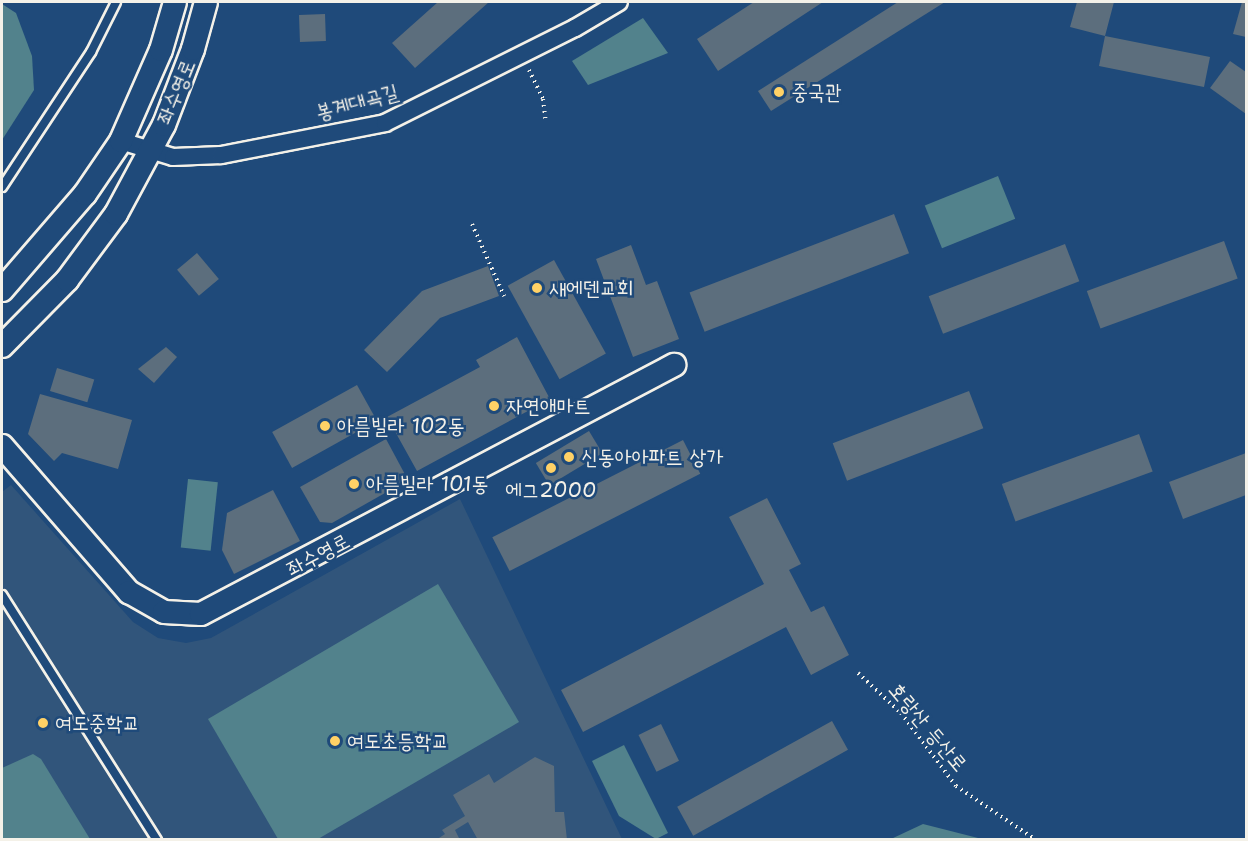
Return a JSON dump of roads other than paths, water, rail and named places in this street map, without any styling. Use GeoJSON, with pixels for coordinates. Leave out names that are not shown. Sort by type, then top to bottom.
{"type":"FeatureCollection","features":[{"type":"Feature","properties":{"kind":"street","name":"좌수영로"},"geometry":{"type":"LineString","coordinates":[[2,290],[85,194],[121,141],[161,50],[175,2]]}},
{"type":"Feature","properties":{"kind":"street","name":"좌수영로"},"geometry":{"type":"LineString","coordinates":[[2,346],[67,280],[116,214],[151,153],[193,49],[206,2]]}},
{"type":"Feature","properties":{"kind":"street","name":"봉계대곡길"},"geometry":{"type":"LineString","coordinates":[[121,141],[151,153],[172,157],[221,155],[385,123],[575,28],[619,2]]}},
{"type":"Feature","properties":{"kind":"street","name":"좌수영로"},"geometry":{"type":"LineString","coordinates":[[2,446],[129,592],[164,612],[201,614],[222,607],[674,365]]}},
{"type":"Feature","properties":{"kind":"lane"},"geometry":{"type":"LineString","coordinates":[[2,187],[91,52],[116,2]]}},
{"type":"Feature","properties":{"kind":"lane"},"geometry":{"type":"LineString","coordinates":[[2,595],[157,840]]}},
{"type":"Feature","properties":{"kind":"place","name":"중국관"},"geometry":{"type":"Point","coordinates":[779,92]}},
{"type":"Feature","properties":{"kind":"place","name":"새에덴교회"},"geometry":{"type":"Point","coordinates":[537,288]}},
{"type":"Feature","properties":{"kind":"place","name":"자연애마트"},"geometry":{"type":"Point","coordinates":[494,406]}},
{"type":"Feature","properties":{"kind":"place","name":"아름빌라 102동"},"geometry":{"type":"Point","coordinates":[325,426]}},
{"type":"Feature","properties":{"kind":"place","name":"신동아아파트 상가"},"geometry":{"type":"Point","coordinates":[569,457]}},
{"type":"Feature","properties":{"kind":"place","name":"에그2000"},"geometry":{"type":"Point","coordinates":[551,468]}},
{"type":"Feature","properties":{"kind":"place","name":"아름빌라 101동"},"geometry":{"type":"Point","coordinates":[354,484]}},
{"type":"Feature","properties":{"kind":"place","name":"여도중학교"},"geometry":{"type":"Point","coordinates":[43,723]}},
{"type":"Feature","properties":{"kind":"place","name":"여도초등학교"},"geometry":{"type":"Point","coordinates":[335,741]}}]}
